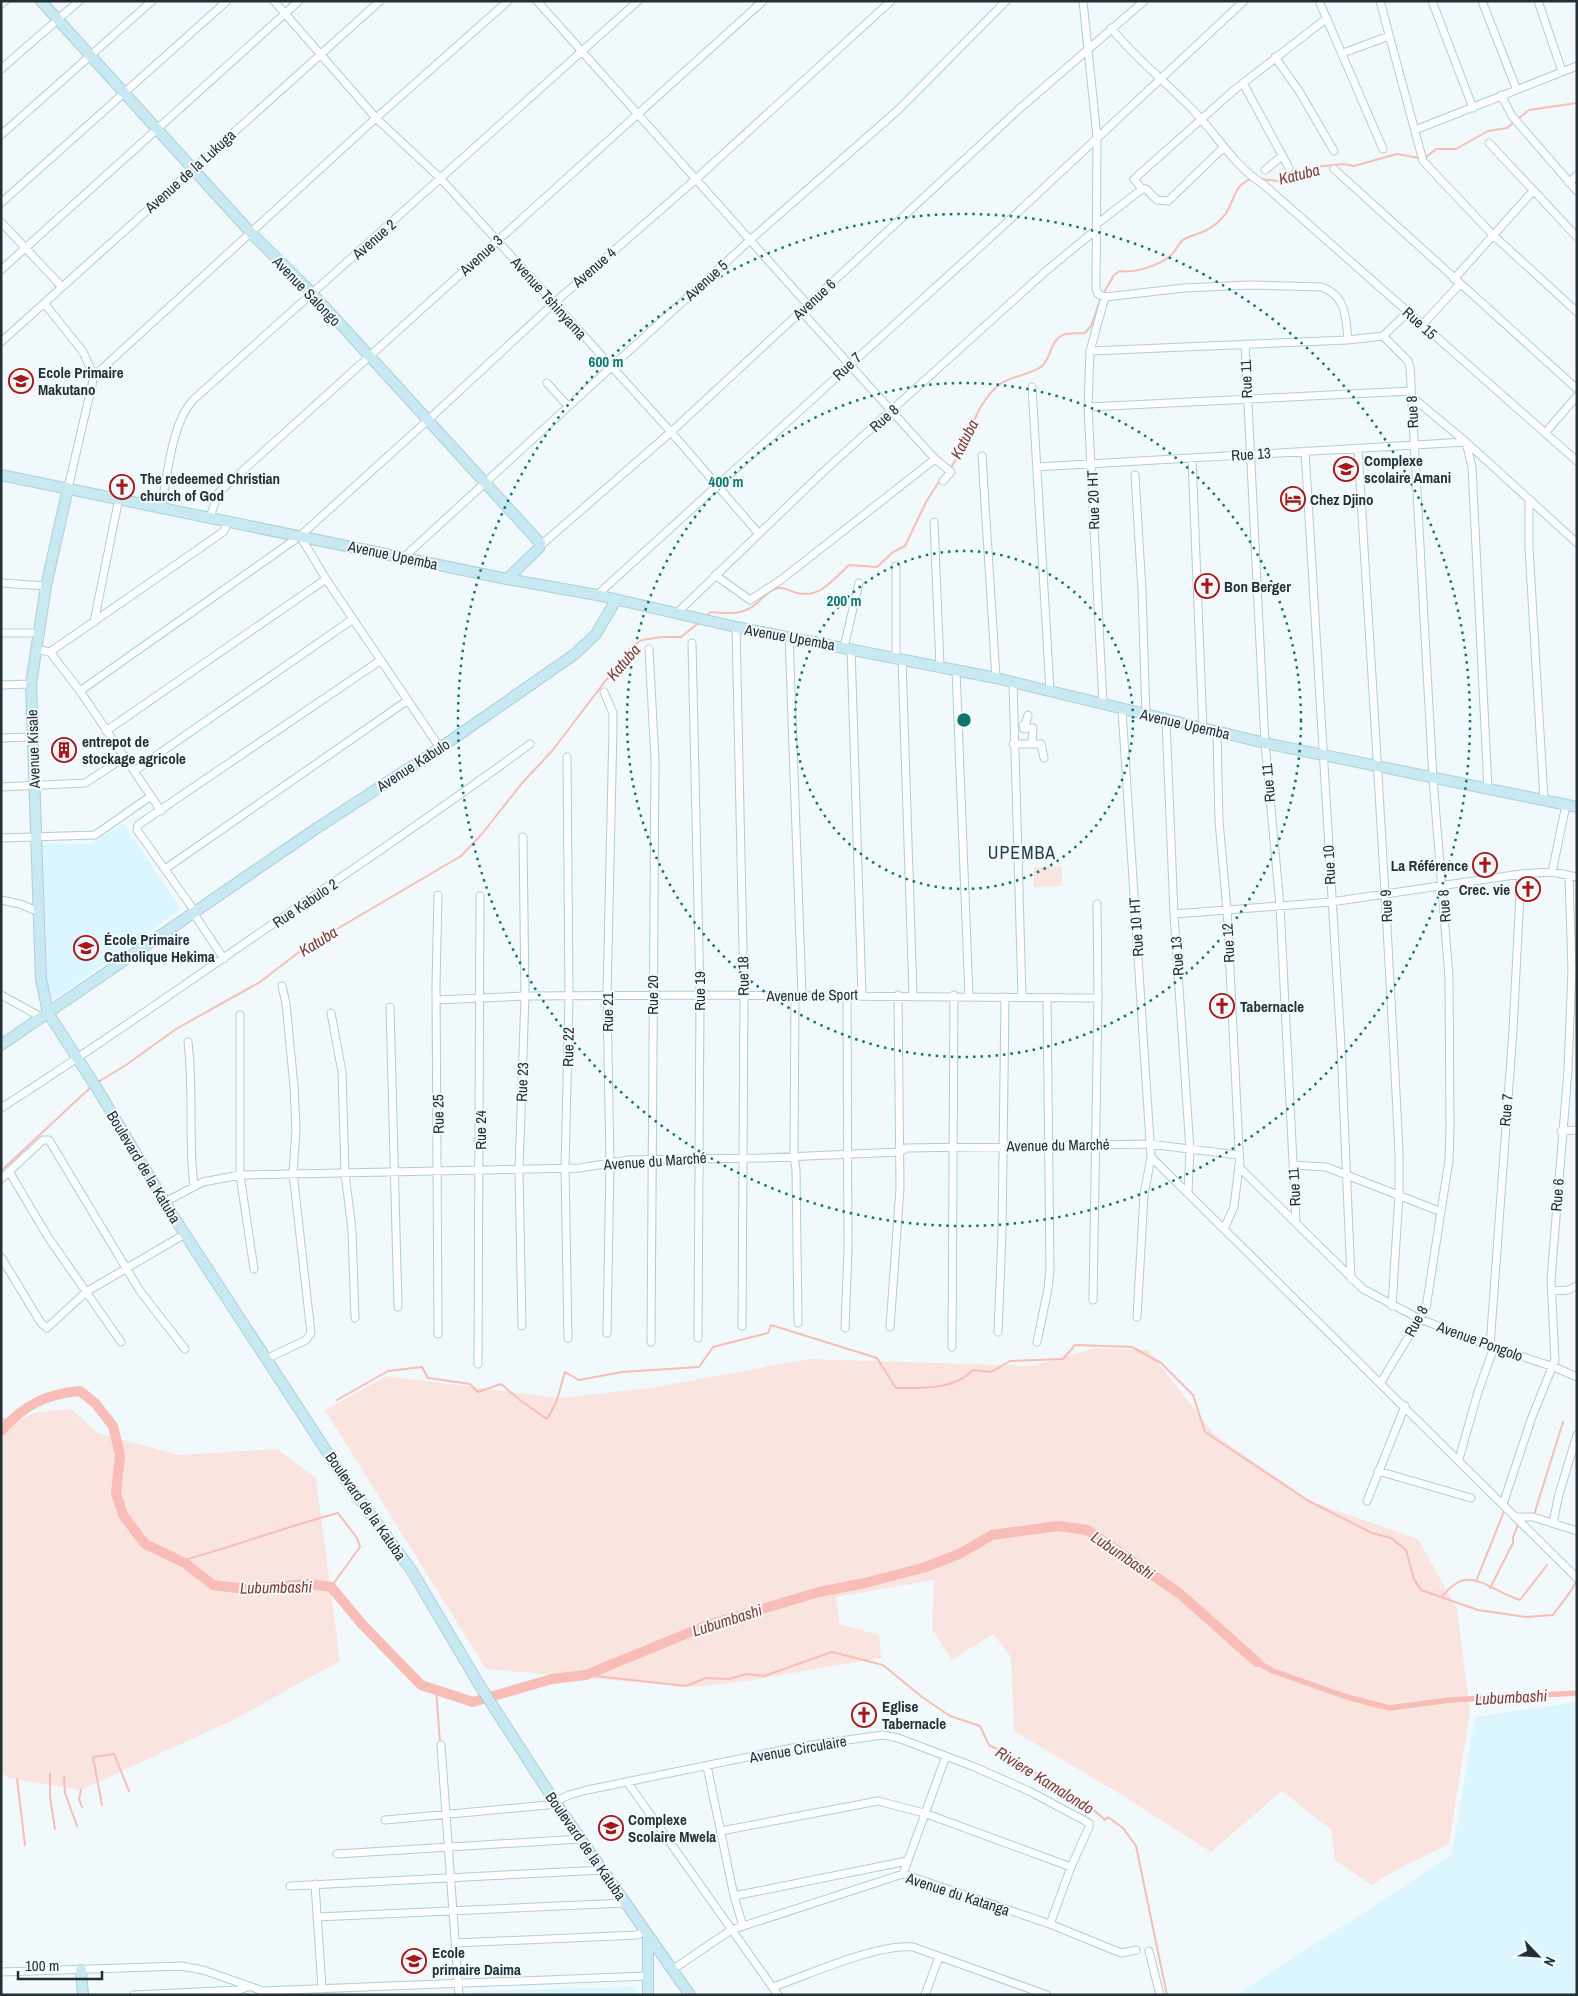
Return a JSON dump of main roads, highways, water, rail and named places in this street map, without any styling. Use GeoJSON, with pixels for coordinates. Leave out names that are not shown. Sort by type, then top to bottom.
{"type":"FeatureCollection","features":[{"type":"Feature","properties":{"kind":"waterway"},"geometry":{"type":"LineString","coordinates":[[1518,119],[1529,110],[1577,103]]}},
{"type":"Feature","properties":{"kind":"waterway","name":"Katuba"},"geometry":{"type":"LineString","coordinates":[[1424,159],[1436,149],[1456,149],[1488,131],[1507,128],[1513,123]]}},
{"type":"Feature","properties":{"kind":"waterway","name":"Katuba"},"geometry":{"type":"LineString","coordinates":[[1260,179],[1279,181],[1300,175],[1314,167],[1343,164],[1354,166],[1397,154],[1419,158]]}},
{"type":"Feature","properties":{"kind":"waterway","name":"Katuba"},"geometry":{"type":"LineString","coordinates":[[1103,294],[1114,275],[1120,271],[1140,270],[1154,265],[1173,253],[1183,240],[1214,225],[1227,212],[1240,186],[1251,179]]}},
{"type":"Feature","properties":{"kind":"waterway","name":"Katuba"},"geometry":{"type":"LineString","coordinates":[[950,469],[983,402],[1000,384],[1032,372],[1042,366],[1059,337],[1068,334],[1085,333],[1091,326],[1101,298]]}},
{"type":"Feature","properties":{"kind":"waterway","name":"Katuba"},"geometry":{"type":"LineString","coordinates":[[706,617],[710,612],[735,613],[746,610],[770,591],[778,588],[797,593],[812,593],[832,582],[849,565],[877,567],[893,552],[905,546],[926,502],[940,480]]}},
{"type":"Feature","properties":{"kind":"waterway","name":"Katuba"},"geometry":{"type":"LineString","coordinates":[[98,1082],[126,1065],[176,1029],[260,982],[303,949],[461,856],[481,835],[523,782],[552,751],[632,646],[642,640],[681,637],[700,622]]}},
{"type":"Feature","properties":{"kind":"waterway","name":"Katuba"},"geometry":{"type":"LineString","coordinates":[[1,1171],[92,1086]]}},
{"type":"Feature","properties":{"kind":"waterway"},"geometry":{"type":"LineString","coordinates":[[337,1400],[388,1371],[422,1367],[428,1378],[470,1384],[478,1392],[501,1384],[547,1419],[556,1403],[565,1372],[579,1380],[622,1372],[699,1367],[713,1347],[768,1333],[771,1325],[877,1358],[896,1388],[927,1388],[947,1384],[965,1377],[973,1370],[991,1372],[1010,1361],[1063,1359],[1075,1345],[1132,1347],[1161,1363],[1193,1395],[1205,1432],[1307,1500],[1372,1533],[1391,1538],[1406,1550],[1414,1579],[1421,1590],[1478,1610],[1526,1617],[1553,1615],[1577,1579]]}},
{"type":"Feature","properties":{"kind":"waterway","name":"Lubumbashi"},"geometry":{"type":"LineString","coordinates":[[1,1431],[18,1414],[36,1402],[57,1395],[80,1391],[95,1403],[113,1426],[120,1455],[116,1493],[123,1515],[145,1544],[185,1563],[213,1585],[246,1589],[309,1584],[331,1587],[362,1624],[421,1685],[473,1702],[552,1679],[586,1675],[705,1626],[819,1592],[865,1583],[926,1567],[961,1553],[992,1535],[1058,1526],[1087,1530],[1179,1593],[1257,1662]]}},
{"type":"Feature","properties":{"kind":"waterway","name":"Katuba"},"geometry":{"type":"LineString","coordinates":[[1,1418],[10,1423]]}},
{"type":"Feature","properties":{"kind":"waterway"},"geometry":{"type":"LineString","coordinates":[[1534,1515],[1563,1422]]}},
{"type":"Feature","properties":{"kind":"waterway"},"geometry":{"type":"LineString","coordinates":[[1507,1505],[1510,1493]]}},
{"type":"Feature","properties":{"kind":"waterway"},"geometry":{"type":"LineString","coordinates":[[1477,1579],[1505,1509]]}},
{"type":"Feature","properties":{"kind":"waterway"},"geometry":{"type":"LineString","coordinates":[[180,1561],[338,1513],[357,1538],[360,1547],[331,1587]]}},
{"type":"Feature","properties":{"kind":"waterway"},"geometry":{"type":"LineString","coordinates":[[1490,1588],[1513,1543],[1513,1537],[1518,1525]]}},
{"type":"Feature","properties":{"kind":"waterway"},"geometry":{"type":"LineString","coordinates":[[1442,1597],[1452,1586],[1461,1581],[1470,1580],[1520,1600],[1547,1565]]}},
{"type":"Feature","properties":{"kind":"waterway","name":"Riviere Kamalondo"},"geometry":{"type":"LineString","coordinates":[[586,1675],[686,1686],[706,1678],[729,1679],[746,1674],[764,1676],[832,1652],[883,1665],[922,1697],[950,1716],[980,1726],[989,1745],[1015,1758],[1075,1802],[1081,1804],[1085,1802],[1105,1820],[1108,1817],[1123,1828],[1136,1846],[1167,1995]]}},
{"type":"Feature","properties":{"kind":"waterway","name":"Lubumbashi"},"geometry":{"type":"LineString","coordinates":[[1257,1662],[1273,1671],[1347,1697],[1389,1708],[1450,1700],[1577,1693]]}},
{"type":"Feature","properties":{"kind":"waterway"},"geometry":{"type":"LineString","coordinates":[[436,1690],[440,1742]]}},
{"type":"Feature","properties":{"kind":"waterway"},"geometry":{"type":"LineString","coordinates":[[102,1805],[93,1757],[114,1754],[129,1791]]}},
{"type":"Feature","properties":{"kind":"waterway"},"geometry":{"type":"LineString","coordinates":[[50,1774],[50,1797],[55,1829]]}},
{"type":"Feature","properties":{"kind":"waterway"},"geometry":{"type":"LineString","coordinates":[[64,1776],[65,1793],[77,1826]]}},
{"type":"Feature","properties":{"kind":"waterway"},"geometry":{"type":"LineString","coordinates":[[17,1779],[25,1845]]}},
{"type":"Feature","properties":{"kind":"waterway"},"geometry":{"type":"LineString","coordinates":[[81,1790],[79,1799],[82,1807]]}},
{"type":"Feature","properties":{"kind":"place","name":"Ecole Primaire Makutano"},"geometry":{"type":"Point","coordinates":[21,381]}},
{"type":"Feature","properties":{"kind":"place","name":"Complexe scolaire Amani"},"geometry":{"type":"Point","coordinates":[1346,469]}},
{"type":"Feature","properties":{"kind":"place","name":"The redeemed Christian church of God"},"geometry":{"type":"Point","coordinates":[122,487]}},
{"type":"Feature","properties":{"kind":"place","name":"Chez Djino"},"geometry":{"type":"Point","coordinates":[1293,499]}},
{"type":"Feature","properties":{"kind":"place","name":"Bon Berger"},"geometry":{"type":"Point","coordinates":[1207,586]}},
{"type":"Feature","properties":{"kind":"place","name":"entrepot de stockage agricole"},"geometry":{"type":"Point","coordinates":[64,750]}},
{"type":"Feature","properties":{"kind":"place","name":"La Référence"},"geometry":{"type":"Point","coordinates":[1485,865]}},
{"type":"Feature","properties":{"kind":"place","name":"Crec. vie"},"geometry":{"type":"Point","coordinates":[1528,889]}},
{"type":"Feature","properties":{"kind":"place","name":"École Primaire Catholique Hekima"},"geometry":{"type":"Point","coordinates":[86,948]}},
{"type":"Feature","properties":{"kind":"place","name":"Tabernacle"},"geometry":{"type":"Point","coordinates":[1222,1006]}},
{"type":"Feature","properties":{"kind":"place","name":"Eglise Tabernacle"},"geometry":{"type":"Point","coordinates":[864,1715]}},
{"type":"Feature","properties":{"kind":"place","name":"Complexe Scolaire Mwela"},"geometry":{"type":"Point","coordinates":[611,1828]}},
{"type":"Feature","properties":{"kind":"place","name":"Ecole primaire Daima"},"geometry":{"type":"Point","coordinates":[414,1961]}},
{"type":"Feature","properties":{"kind":"district","name":"UPEMBA"},"geometry":{"type":"Point","coordinates":[1022,852]}}]}
